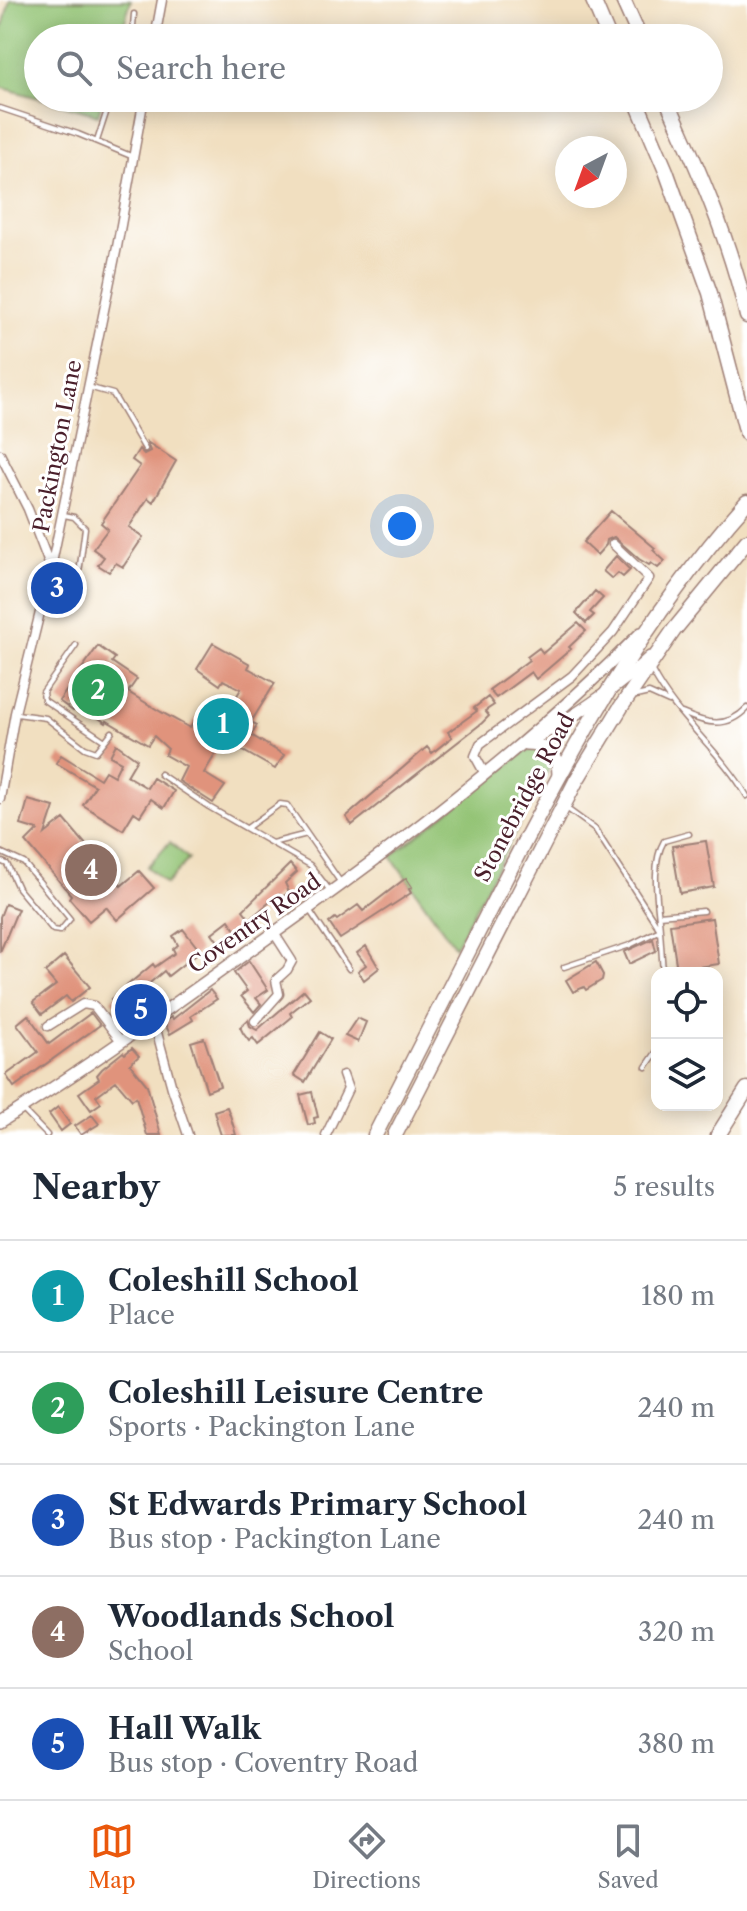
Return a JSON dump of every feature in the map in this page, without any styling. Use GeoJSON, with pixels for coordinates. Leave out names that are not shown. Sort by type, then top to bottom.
{"type":"FeatureCollection","features":[{"type":"Feature","properties":{"kind":"highway"},"geometry":{"type":"LineString","coordinates":[[593,0],[603,24]]}},
{"type":"Feature","properties":{"kind":"highway"},"geometry":{"type":"LineString","coordinates":[[623,0],[634,24]]}},
{"type":"Feature","properties":{"kind":"highway"},"geometry":{"type":"LineString","coordinates":[[641,112],[710,293],[747,434]]}},
{"type":"Feature","properties":{"kind":"highway"},"geometry":{"type":"LineString","coordinates":[[672,112],[708,197],[739,282],[747,316]]}},
{"type":"Feature","properties":{"kind":"highway","name":"Stonebridge Road"},"geometry":{"type":"LineString","coordinates":[[375,1135],[558,775],[606,692],[654,619],[745,504]]}},
{"type":"Feature","properties":{"kind":"highway","name":"Stonebridge Road"},"geometry":{"type":"LineString","coordinates":[[395,1135],[563,806],[621,707],[674,630],[747,541]]}},
{"type":"Feature","properties":{"kind":"highway"},"geometry":{"type":"LineString","coordinates":[[718,1135],[747,1089]]}},
{"type":"Feature","properties":{"kind":"main road"},"geometry":{"type":"LineString","coordinates":[[522,744],[593,681],[654,619]]}},
{"type":"Feature","properties":{"kind":"main road"},"geometry":{"type":"LineString","coordinates":[[522,744],[543,734],[636,670],[674,630]]}},
{"type":"Feature","properties":{"kind":"main road"},"geometry":{"type":"LineString","coordinates":[[522,744],[537,744],[548,749],[557,759],[558,775]]}},
{"type":"Feature","properties":{"kind":"main road","name":"Coventry Road"},"geometry":{"type":"LineString","coordinates":[[0,1122],[332,893],[522,744]]}},
{"type":"Feature","properties":{"kind":"street"},"geometry":{"type":"LineString","coordinates":[[158,24],[162,0]]}},
{"type":"Feature","properties":{"kind":"street","name":"Packington Lane"},"geometry":{"type":"LineString","coordinates":[[0,799],[15,713],[50,570],[117,247],[141,112]]}},
{"type":"Feature","properties":{"kind":"street"},"geometry":{"type":"LineString","coordinates":[[0,454],[28,509],[50,570]]}},
{"type":"Feature","properties":{"kind":"street"},"geometry":{"type":"LineString","coordinates":[[485,774],[475,756],[480,744],[572,676],[613,632],[649,578],[613,544]]}},
{"type":"Feature","properties":{"kind":"street"},"geometry":{"type":"LineString","coordinates":[[255,1021],[279,994],[276,980],[292,961],[274,933]]}},
{"type":"Feature","properties":{"kind":"street"},"geometry":{"type":"LineString","coordinates":[[48,1026],[83,1004],[94,1006],[121,1041]]}},
{"type":"Feature","properties":{"kind":"street"},"geometry":{"type":"LineString","coordinates":[[153,1018],[188,1135]]}},
{"type":"Feature","properties":{"kind":"street"},"geometry":{"type":"LineString","coordinates":[[326,1135],[348,1089],[343,1075]]}},
{"type":"Feature","properties":{"kind":"lane"},"geometry":{"type":"LineString","coordinates":[[133,24],[134,14]]}},
{"type":"Feature","properties":{"kind":"lane"},"geometry":{"type":"LineString","coordinates":[[0,108],[97,141],[133,157]]}},
{"type":"Feature","properties":{"kind":"lane"},"geometry":{"type":"LineString","coordinates":[[97,141],[106,112]]}},
{"type":"Feature","properties":{"kind":"lane"},"geometry":{"type":"LineString","coordinates":[[86,387],[113,394],[145,449]]}},
{"type":"Feature","properties":{"kind":"lane"},"geometry":{"type":"LineString","coordinates":[[50,570],[79,573],[85,528],[74,517],[61,514]]}},
{"type":"Feature","properties":{"kind":"lane"},"geometry":{"type":"LineString","coordinates":[[76,645],[43,692],[44,700],[105,741]]}},
{"type":"Feature","properties":{"kind":"lane"},"geometry":{"type":"LineString","coordinates":[[649,666],[671,703],[721,758],[747,796]]}},
{"type":"Feature","properties":{"kind":"lane"},"geometry":{"type":"LineString","coordinates":[[621,707],[637,695],[649,693],[671,703]]}},
{"type":"Feature","properties":{"kind":"lane"},"geometry":{"type":"LineString","coordinates":[[680,712],[703,722],[719,724],[747,708]]}},
{"type":"Feature","properties":{"kind":"lane"},"geometry":{"type":"LineString","coordinates":[[15,713],[46,718],[85,748],[96,752],[112,732]]}},
{"type":"Feature","properties":{"kind":"lane"},"geometry":{"type":"LineString","coordinates":[[160,774],[209,807],[310,865],[332,893]]}},
{"type":"Feature","properties":{"kind":"lane"},"geometry":{"type":"LineString","coordinates":[[547,797],[595,829],[660,930]]}},
{"type":"Feature","properties":{"kind":"lane"},"geometry":{"type":"LineString","coordinates":[[209,807],[216,804]]}},
{"type":"Feature","properties":{"kind":"lane"},"geometry":{"type":"LineString","coordinates":[[247,828],[280,804],[287,805],[343,885]]}},
{"type":"Feature","properties":{"kind":"lane"},"geometry":{"type":"LineString","coordinates":[[272,843],[307,834]]}},
{"type":"Feature","properties":{"kind":"lane"},"geometry":{"type":"LineString","coordinates":[[663,967],[659,851],[664,841],[689,834]]}},
{"type":"Feature","properties":{"kind":"lane"},"geometry":{"type":"LineString","coordinates":[[0,852],[24,863],[70,919],[66,927],[60,931],[53,930],[18,888],[7,864],[0,861]]}},
{"type":"Feature","properties":{"kind":"lane"},"geometry":{"type":"LineString","coordinates":[[308,909],[349,969]]}},
{"type":"Feature","properties":{"kind":"lane"},"geometry":{"type":"LineString","coordinates":[[659,915],[703,911]]}},
{"type":"Feature","properties":{"kind":"lane"},"geometry":{"type":"LineString","coordinates":[[564,967],[630,945],[660,930]]}},
{"type":"Feature","properties":{"kind":"lane"},"geometry":{"type":"LineString","coordinates":[[646,1067],[651,1060]]}},
{"type":"Feature","properties":{"kind":"lane"},"geometry":{"type":"LineString","coordinates":[[22,1108],[47,1135]]}},
{"type":"Feature","properties":{"kind":"green space"},"geometry":{"type":"Polygon","coordinates":[[[10,0],[131,0],[124,24],[24,24],[24,94],[0,87],[0,38],[10,0]]]}},
{"type":"Feature","properties":{"kind":"green space"},"geometry":{"type":"Polygon","coordinates":[[[537,749],[546,754],[550,767],[455,947],[391,856],[525,752],[537,749]]]}},
{"type":"Feature","properties":{"kind":"green space"},"geometry":{"type":"Polygon","coordinates":[[[170,842],[189,859],[166,884],[147,867],[170,842]]]}},
{"type":"Feature","properties":{"kind":"building"},"geometry":{"type":"Polygon","coordinates":[[[147,442],[176,461],[153,502],[148,498],[129,527],[143,537],[123,567],[116,563],[109,572],[98,565],[104,557],[93,549],[108,529],[101,523],[140,466],[132,460],[139,449],[144,454],[150,451],[147,442]]]}},
{"type":"Feature","properties":{"kind":"building"},"geometry":{"type":"Polygon","coordinates":[[[611,511],[655,548],[653,550],[665,561],[658,568],[639,559],[614,537],[607,540],[597,555],[583,542],[611,511]]]}},
{"type":"Feature","properties":{"kind":"building"},"geometry":{"type":"Polygon","coordinates":[[[616,556],[630,570],[623,577],[618,573],[612,579],[603,571],[616,556]]]}},
{"type":"Feature","properties":{"kind":"building"},"geometry":{"type":"Polygon","coordinates":[[[595,591],[603,598],[590,612],[594,615],[586,623],[576,613],[595,591]]]}},
{"type":"Feature","properties":{"kind":"building"},"geometry":{"type":"Polygon","coordinates":[[[578,623],[586,631],[569,647],[571,649],[536,679],[531,672],[496,698],[489,690],[529,660],[527,657],[539,648],[543,653],[578,623]]]}},
{"type":"Feature","properties":{"kind":"building"},"geometry":{"type":"Polygon","coordinates":[[[213,643],[250,664],[248,668],[275,683],[251,722],[257,725],[251,735],[284,755],[275,769],[224,740],[204,773],[225,786],[213,803],[179,781],[186,767],[165,755],[168,749],[154,736],[148,745],[78,704],[73,711],[59,701],[98,646],[115,658],[112,662],[137,679],[128,692],[161,712],[190,728],[203,707],[224,717],[241,689],[223,680],[220,685],[197,669],[213,643]]]}},
{"type":"Feature","properties":{"kind":"building"},"geometry":{"type":"Polygon","coordinates":[[[488,697],[494,705],[485,711],[489,716],[482,723],[352,825],[346,817],[427,747],[432,753],[452,737],[448,732],[477,711],[474,708],[488,697]]]}},
{"type":"Feature","properties":{"kind":"building"},"geometry":{"type":"Polygon","coordinates":[[[116,744],[137,759],[127,776],[147,788],[153,778],[174,791],[164,808],[151,799],[140,816],[134,812],[123,830],[83,805],[95,786],[56,763],[61,755],[100,779],[105,771],[114,776],[121,762],[110,756],[116,744]]]}},
{"type":"Feature","properties":{"kind":"building"},"geometry":{"type":"Polygon","coordinates":[[[28,800],[54,807],[45,834],[64,819],[121,886],[139,871],[154,888],[117,920],[106,907],[89,921],[26,842],[38,830],[21,825],[28,800]]]}},
{"type":"Feature","properties":{"kind":"building"},"geometry":{"type":"Polygon","coordinates":[[[706,841],[714,887],[680,893],[672,846],[706,841]]]}},
{"type":"Feature","properties":{"kind":"building"},"geometry":{"type":"Polygon","coordinates":[[[290,864],[297,872],[285,883],[289,892],[282,897],[279,894],[250,919],[243,910],[290,864]]]}},
{"type":"Feature","properties":{"kind":"building"},"geometry":{"type":"Polygon","coordinates":[[[406,878],[412,887],[409,889],[411,893],[340,939],[329,923],[358,905],[363,911],[406,878]]]}},
{"type":"Feature","properties":{"kind":"building"},"geometry":{"type":"Polygon","coordinates":[[[5,904],[18,909],[0,952],[0,917],[5,904]]]}},
{"type":"Feature","properties":{"kind":"building"},"geometry":{"type":"Polygon","coordinates":[[[712,918],[719,964],[677,967],[670,924],[712,918]]]}},
{"type":"Feature","properties":{"kind":"building"},"geometry":{"type":"Polygon","coordinates":[[[229,920],[237,932],[220,944],[212,933],[229,920]]]}},
{"type":"Feature","properties":{"kind":"building"},"geometry":{"type":"Polygon","coordinates":[[[183,929],[200,951],[168,976],[164,971],[119,1009],[111,999],[153,964],[155,967],[175,953],[173,949],[178,945],[173,936],[183,929]]]}},
{"type":"Feature","properties":{"kind":"building"},"geometry":{"type":"Polygon","coordinates":[[[653,939],[656,951],[629,964],[624,952],[653,939]]]}},
{"type":"Feature","properties":{"kind":"building"},"geometry":{"type":"Polygon","coordinates":[[[366,946],[379,968],[364,980],[358,971],[366,965],[357,953],[366,946]]]}},
{"type":"Feature","properties":{"kind":"building"},"geometry":{"type":"Polygon","coordinates":[[[64,956],[90,987],[71,1002],[66,996],[42,1014],[33,1002],[56,985],[45,972],[64,956]]]}},
{"type":"Feature","properties":{"kind":"building"},"geometry":{"type":"Polygon","coordinates":[[[249,961],[268,990],[256,998],[261,1004],[254,1012],[241,996],[247,991],[234,973],[249,961]]]}},
{"type":"Feature","properties":{"kind":"building"},"geometry":{"type":"Polygon","coordinates":[[[596,962],[603,975],[602,980],[586,990],[584,987],[573,992],[566,980],[596,962]]]}},
{"type":"Feature","properties":{"kind":"building"},"geometry":{"type":"Polygon","coordinates":[[[210,990],[217,999],[191,1016],[193,1020],[170,1034],[164,1022],[171,1017],[173,1019],[210,990]]]}},
{"type":"Feature","properties":{"kind":"building"},"geometry":{"type":"Polygon","coordinates":[[[304,990],[310,997],[290,1013],[292,1017],[258,1045],[253,1038],[249,1041],[240,1027],[248,1020],[250,1026],[257,1030],[304,990]]]}},
{"type":"Feature","properties":{"kind":"building"},"geometry":{"type":"Polygon","coordinates":[[[91,1013],[100,1025],[14,1087],[6,1075],[38,1052],[17,1024],[28,1015],[49,1044],[91,1013]]]}},
{"type":"Feature","properties":{"kind":"building"},"geometry":{"type":"Polygon","coordinates":[[[357,1018],[366,1022],[358,1042],[345,1036],[357,1018]]]}},
{"type":"Feature","properties":{"kind":"building"},"geometry":{"type":"Polygon","coordinates":[[[320,1032],[331,1039],[305,1082],[294,1075],[320,1032]]]}},
{"type":"Feature","properties":{"kind":"building"},"geometry":{"type":"Polygon","coordinates":[[[204,1038],[220,1086],[207,1091],[191,1042],[204,1038]]]}},
{"type":"Feature","properties":{"kind":"building"},"geometry":{"type":"Polygon","coordinates":[[[132,1048],[139,1056],[130,1064],[147,1085],[161,1135],[147,1135],[136,1097],[132,1100],[116,1081],[96,1096],[101,1103],[91,1110],[79,1093],[99,1079],[97,1075],[102,1069],[132,1048]]]}},
{"type":"Feature","properties":{"kind":"building"},"geometry":{"type":"Polygon","coordinates":[[[312,1092],[318,1117],[314,1118],[315,1123],[308,1125],[300,1095],[312,1092]]]}},
{"type":"Feature","properties":{"kind":"building"},"geometry":{"type":"Polygon","coordinates":[[[58,1107],[70,1124],[61,1131],[49,1114],[58,1107]]]}},
{"type":"Feature","properties":{"kind":"building"},"geometry":{"type":"Polygon","coordinates":[[[227,1107],[236,1135],[221,1135],[219,1129],[214,1111],[227,1107]]]}},
{"type":"Feature","properties":{"kind":"building"},"geometry":{"type":"Polygon","coordinates":[[[92,1115],[99,1124],[81,1135],[75,1126],[92,1115]]]}},
{"type":"Feature","properties":{"kind":"place","name":"St Edwards Primary School"},"geometry":{"type":"Point","coordinates":[57,588]}},
{"type":"Feature","properties":{"kind":"place","name":"Coleshill Leisure Centre"},"geometry":{"type":"Point","coordinates":[98,690]}},
{"type":"Feature","properties":{"kind":"place","name":"Coleshill School"},"geometry":{"type":"Point","coordinates":[223,724]}},
{"type":"Feature","properties":{"kind":"place","name":"Woodlands School"},"geometry":{"type":"Point","coordinates":[91,870]}},
{"type":"Feature","properties":{"kind":"place","name":"Hall Walk"},"geometry":{"type":"Point","coordinates":[141,1010]}}]}
